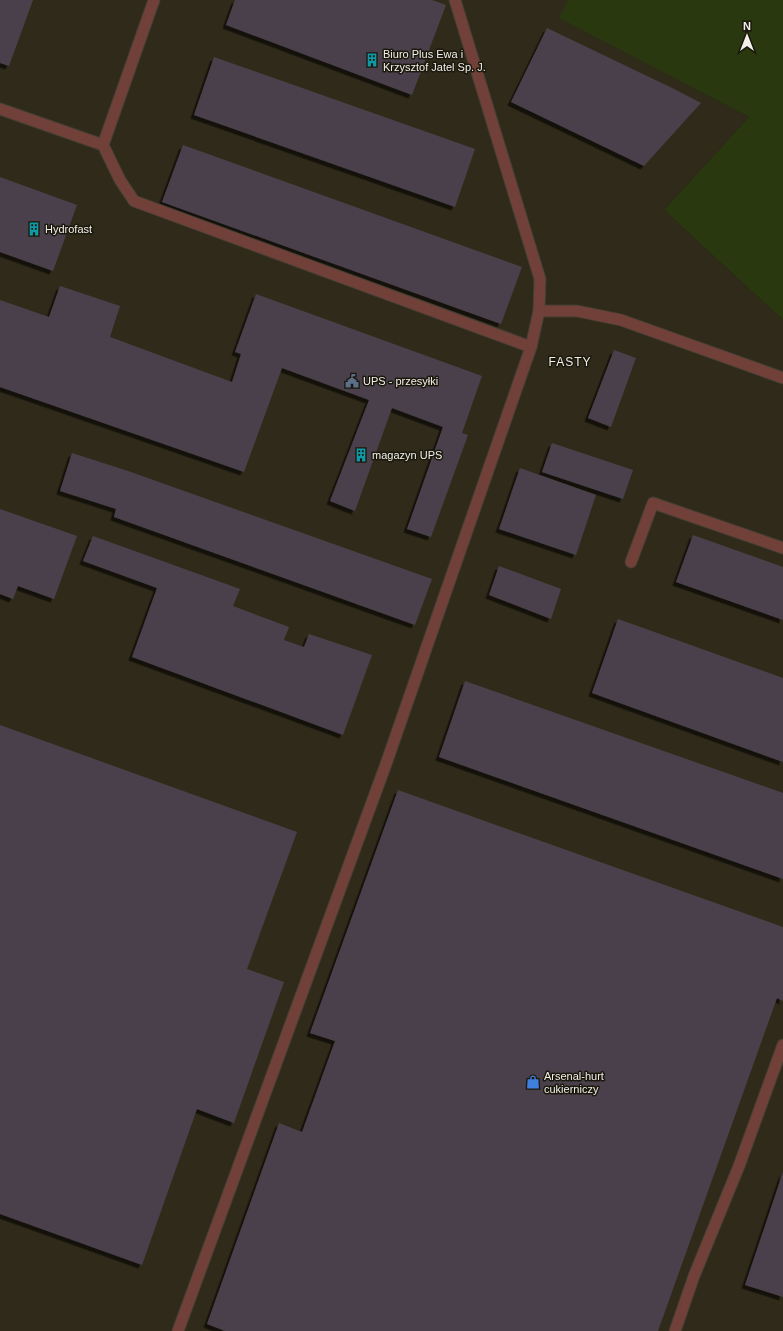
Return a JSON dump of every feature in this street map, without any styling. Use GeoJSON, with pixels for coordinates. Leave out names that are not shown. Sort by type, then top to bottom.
{"type":"FeatureCollection","features":[{"type":"Feature","properties":{"kind":"lane"},"geometry":{"type":"LineString","coordinates":[[154,0],[104,145],[120,180],[134,200],[531,347]]}},
{"type":"Feature","properties":{"kind":"lane"},"geometry":{"type":"LineString","coordinates":[[178,1331],[386,764],[531,347],[539,311],[540,279],[455,0]]}},
{"type":"Feature","properties":{"kind":"lane"},"geometry":{"type":"LineString","coordinates":[[0,109],[104,145]]}},
{"type":"Feature","properties":{"kind":"lane"},"geometry":{"type":"LineString","coordinates":[[539,311],[577,311],[621,320],[783,378]]}},
{"type":"Feature","properties":{"kind":"lane"},"geometry":{"type":"LineString","coordinates":[[631,562],[653,503],[783,548]]}},
{"type":"Feature","properties":{"kind":"lane"},"geometry":{"type":"LineString","coordinates":[[675,1331],[694,1276],[739,1166],[783,1045]]}},
{"type":"Feature","properties":{"kind":"shaded area"},"geometry":{"type":"Polygon","coordinates":[[[0,0],[568,0],[560,18],[749,117],[664,210],[783,320],[783,1331],[0,1331],[0,0]]]}},
{"type":"Feature","properties":{"kind":"green space"},"geometry":{"type":"Polygon","coordinates":[[[568,0],[783,0],[783,320],[664,210],[749,117],[559,18],[568,0]]]}},
{"type":"Feature","properties":{"kind":"building"},"geometry":{"type":"Polygon","coordinates":[[[0,0],[33,0],[9,66],[0,63],[0,0]]]}},
{"type":"Feature","properties":{"kind":"building","name":"Biuro Plus Ewa i Krzysztof Jatel Sp. J."},"geometry":{"type":"Polygon","coordinates":[[[235,0],[432,0],[446,5],[412,95],[226,25],[235,0]]]}},
{"type":"Feature","properties":{"kind":"building"},"geometry":{"type":"Polygon","coordinates":[[[547,28],[701,103],[644,166],[511,102],[547,28]]]}},
{"type":"Feature","properties":{"kind":"building"},"geometry":{"type":"Polygon","coordinates":[[[214,57],[475,149],[455,207],[194,115],[214,57]]]}},
{"type":"Feature","properties":{"kind":"building"},"geometry":{"type":"Polygon","coordinates":[[[183,145],[522,267],[501,324],[162,202],[183,145]]]}},
{"type":"Feature","properties":{"kind":"building","name":"Hydrofast"},"geometry":{"type":"Polygon","coordinates":[[[0,177],[77,205],[53,271],[0,252],[0,177]]]}},
{"type":"Feature","properties":{"kind":"building"},"geometry":{"type":"Polygon","coordinates":[[[60,286],[120,306],[110,337],[232,382],[241,354],[235,352],[256,294],[482,376],[462,433],[468,435],[431,537],[407,529],[443,427],[392,408],[355,511],[330,501],[369,400],[282,368],[244,472],[0,387],[0,300],[49,317],[60,286]]]}},
{"type":"Feature","properties":{"kind":"building"},"geometry":{"type":"Polygon","coordinates":[[[614,350],[636,358],[611,427],[588,418],[614,350]]]}},
{"type":"Feature","properties":{"kind":"building"},"geometry":{"type":"Polygon","coordinates":[[[552,443],[633,470],[623,499],[542,472],[552,443]]]}},
{"type":"Feature","properties":{"kind":"building"},"geometry":{"type":"Polygon","coordinates":[[[72,453],[128,471],[432,579],[415,625],[114,517],[116,509],[60,491],[72,453]]]}},
{"type":"Feature","properties":{"kind":"building"},"geometry":{"type":"Polygon","coordinates":[[[520,468],[596,495],[576,555],[499,529],[520,468]]]}},
{"type":"Feature","properties":{"kind":"building"},"geometry":{"type":"Polygon","coordinates":[[[0,509],[77,536],[54,599],[18,586],[13,599],[0,594],[0,509]]]}},
{"type":"Feature","properties":{"kind":"building"},"geometry":{"type":"Polygon","coordinates":[[[693,535],[783,567],[783,620],[676,582],[693,535]]]}},
{"type":"Feature","properties":{"kind":"building"},"geometry":{"type":"Polygon","coordinates":[[[93,536],[240,589],[233,606],[289,627],[284,640],[304,647],[309,634],[372,655],[343,735],[132,657],[157,588],[83,561],[93,536]]]}},
{"type":"Feature","properties":{"kind":"building"},"geometry":{"type":"Polygon","coordinates":[[[499,566],[561,589],[551,619],[489,595],[499,566]]]}},
{"type":"Feature","properties":{"kind":"building"},"geometry":{"type":"Polygon","coordinates":[[[618,619],[783,678],[783,762],[592,693],[618,619]]]}},
{"type":"Feature","properties":{"kind":"building"},"geometry":{"type":"Polygon","coordinates":[[[465,681],[783,793],[783,879],[439,757],[465,681]]]}},
{"type":"Feature","properties":{"kind":"building"},"geometry":{"type":"Polygon","coordinates":[[[0,725],[297,832],[247,969],[284,982],[234,1123],[197,1109],[142,1265],[0,1214],[0,725]]]}},
{"type":"Feature","properties":{"kind":"building","name":"Arsenal-hurt cukierniczy"},"geometry":{"type":"Polygon","coordinates":[[[398,790],[783,927],[783,1001],[777,998],[658,1331],[225,1331],[207,1324],[279,1123],[302,1132],[335,1041],[310,1033],[398,790]]]}},
{"type":"Feature","properties":{"kind":"building"},"geometry":{"type":"Polygon","coordinates":[[[783,1172],[783,1297],[745,1285],[783,1172]]]}},
{"type":"Feature","properties":{"kind":"place","name":"Biuro Plus Ewa i Krzysztof Jatel Sp. J."},"geometry":{"type":"Point","coordinates":[372,60]}},
{"type":"Feature","properties":{"kind":"place","name":"Hydrofast"},"geometry":{"type":"Point","coordinates":[34,229]}},
{"type":"Feature","properties":{"kind":"place","name":"UPS - przesyłki"},"geometry":{"type":"Point","coordinates":[352,381]}},
{"type":"Feature","properties":{"kind":"place","name":"magazyn UPS"},"geometry":{"type":"Point","coordinates":[361,455]}},
{"type":"Feature","properties":{"kind":"place","name":"Arsenal-hurt cukierniczy"},"geometry":{"type":"Point","coordinates":[533,1082]}},
{"type":"Feature","properties":{"kind":"district","name":"FASTY"},"geometry":{"type":"Point","coordinates":[570,362]}}]}
